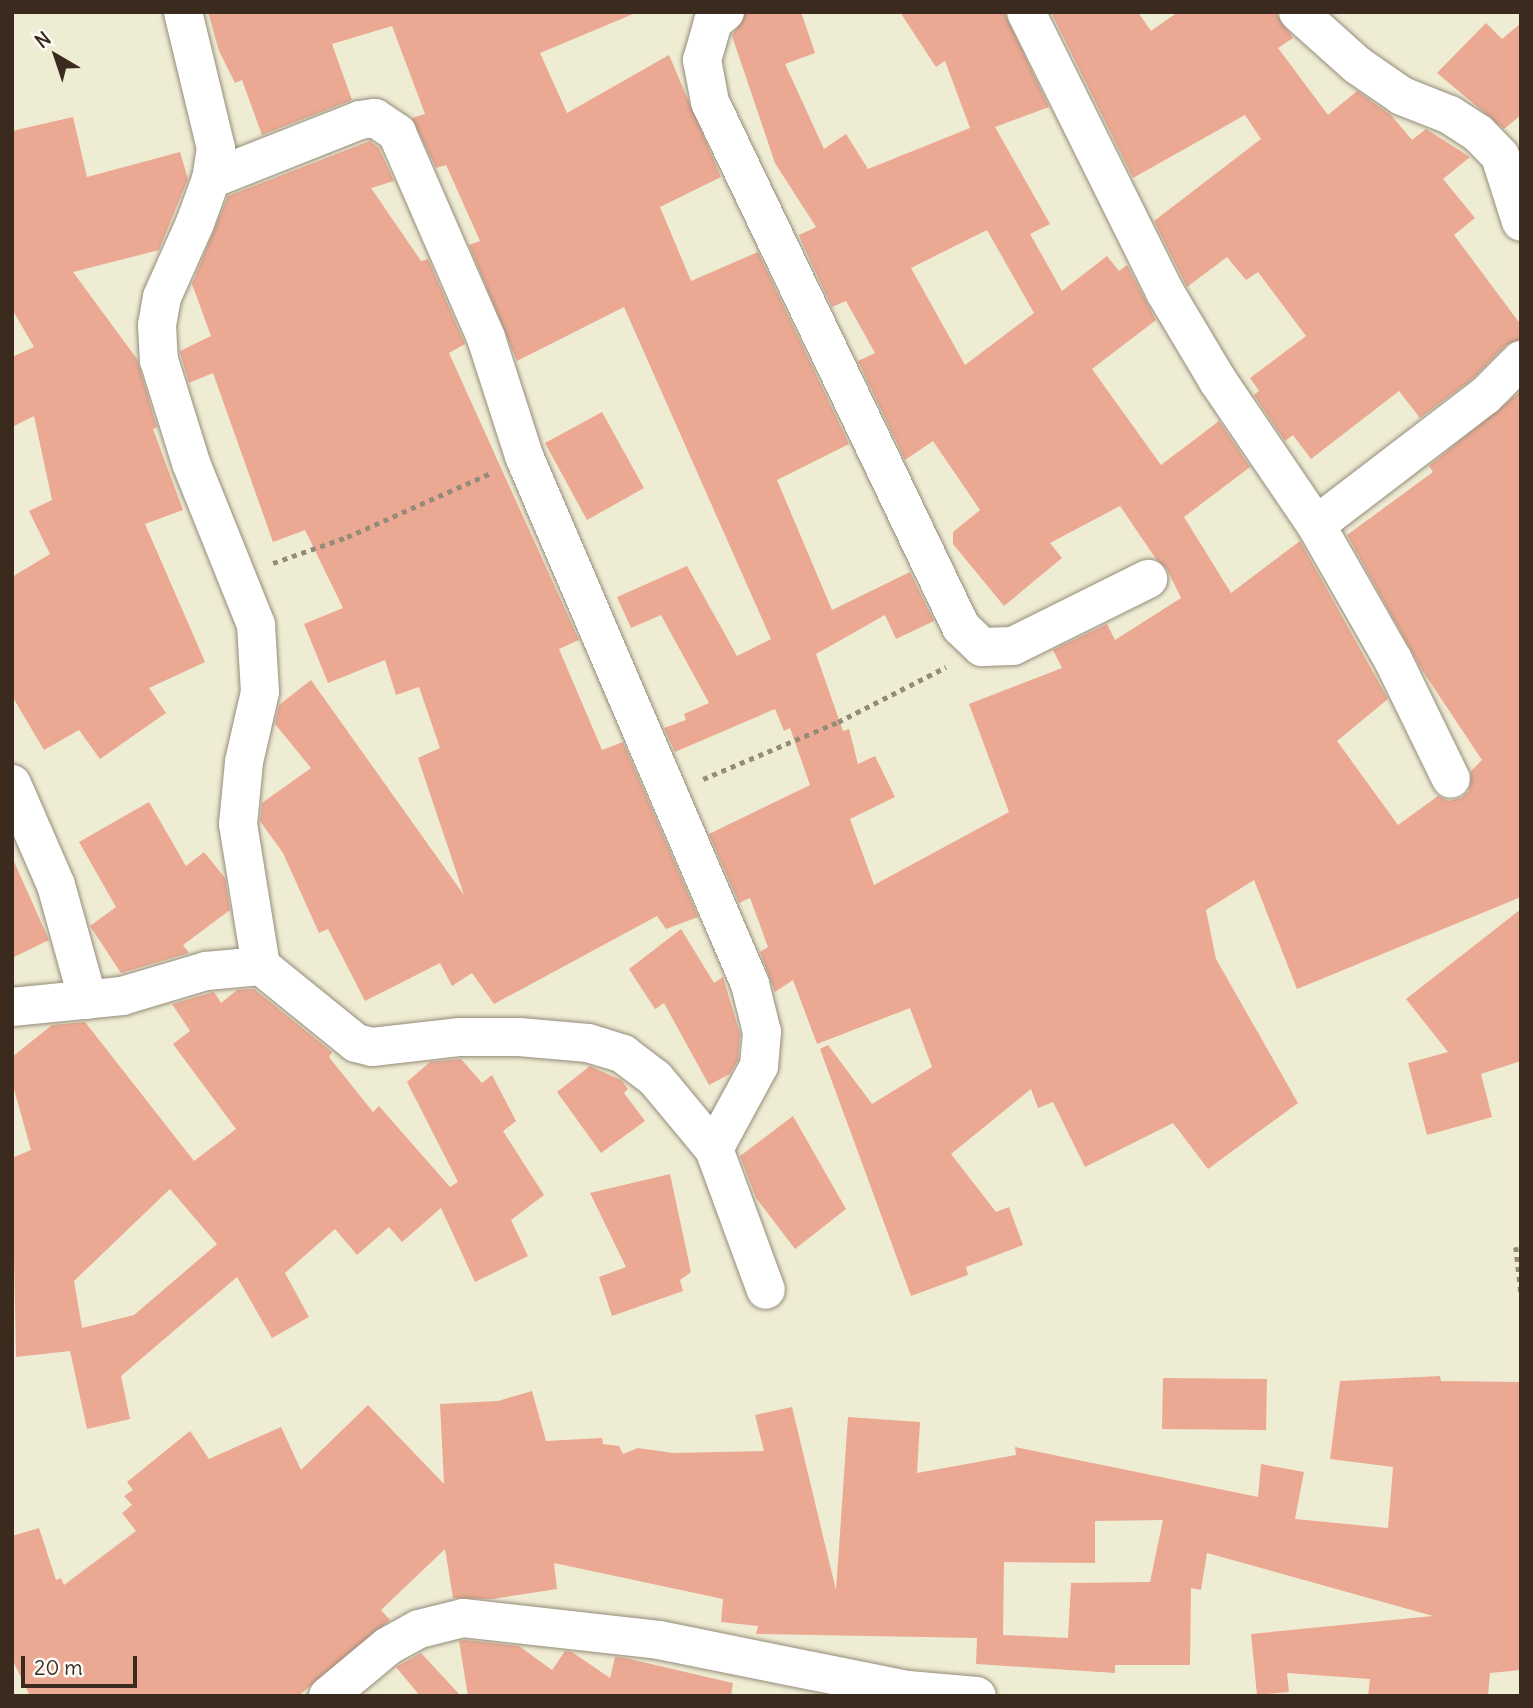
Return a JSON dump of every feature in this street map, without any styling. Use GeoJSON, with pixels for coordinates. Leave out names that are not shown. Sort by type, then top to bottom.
{"type":"FeatureCollection","features":[{"type":"Feature","properties":{"kind":"street"},"geometry":{"type":"LineString","coordinates":[[183,12],[216,148],[211,180],[162,298],[158,348],[168,396],[256,625],[261,656],[260,692],[244,762],[238,824],[261,966],[356,1043],[372,1047],[460,1037],[519,1037],[588,1043],[623,1054],[655,1078],[714,1149],[766,1290]]}},
{"type":"Feature","properties":{"kind":"street"},"geometry":{"type":"LineString","coordinates":[[725,12],[713,22],[702,60],[710,102],[839,364],[947,603],[961,627],[982,647],[1013,646],[1148,579]]}},
{"type":"Feature","properties":{"kind":"street"},"geometry":{"type":"LineString","coordinates":[[1026,12],[1165,292],[1218,381],[1316,524],[1393,660],[1451,779]]}},
{"type":"Feature","properties":{"kind":"street"},"geometry":{"type":"LineString","coordinates":[[1298,12],[1357,65],[1391,89],[1478,133],[1500,156],[1521,222]]}},
{"type":"Feature","properties":{"kind":"street"},"geometry":{"type":"LineString","coordinates":[[211,180],[360,120],[385,122],[405,146],[458,268],[524,456],[729,930],[762,1032],[759,1066],[714,1149]]}},
{"type":"Feature","properties":{"kind":"street"},"geometry":{"type":"LineString","coordinates":[[1316,524],[1485,396],[1521,360]]}},
{"type":"Feature","properties":{"kind":"street"},"geometry":{"type":"LineString","coordinates":[[12,784],[56,885],[88,1000]]}},
{"type":"Feature","properties":{"kind":"street"},"geometry":{"type":"LineString","coordinates":[[12,1007],[122,996],[216,969],[261,966]]}},
{"type":"Feature","properties":{"kind":"street"},"geometry":{"type":"LineString","coordinates":[[328,1696],[388,1646],[419,1629],[463,1618],[659,1640],[908,1690],[977,1696]]}},
{"type":"Feature","properties":{"kind":"path"},"geometry":{"type":"LineString","coordinates":[[236,575],[347,537],[524,456]]}},
{"type":"Feature","properties":{"kind":"path"},"geometry":{"type":"LineString","coordinates":[[670,793],[838,722],[982,647]]}},
{"type":"Feature","properties":{"kind":"path"},"geometry":{"type":"LineString","coordinates":[[1516,1247],[1521,1293]]}},
{"type":"Feature","properties":{"kind":"building"},"geometry":{"type":"Polygon","coordinates":[[[208,12],[638,12],[540,53],[567,113],[669,55],[721,177],[660,207],[691,281],[758,252],[849,444],[777,480],[832,610],[910,572],[934,621],[896,639],[885,615],[816,654],[843,731],[849,729],[858,764],[875,756],[895,797],[850,819],[874,885],[1009,812],[969,704],[1062,668],[1053,650],[1107,624],[1115,640],[1181,598],[1167,569],[1156,559],[1120,506],[1050,543],[1062,558],[1004,606],[953,544],[953,532],[980,510],[933,441],[905,460],[858,361],[875,353],[846,301],[832,307],[803,245],[799,235],[816,227],[775,163],[732,36],[746,12],[801,12],[815,53],[785,64],[824,149],[846,134],[868,169],[970,128],[945,61],[936,67],[900,12],[1004,12],[1049,107],[995,127],[1050,224],[1030,234],[1062,291],[1107,256],[1119,271],[1127,265],[1156,320],[1092,369],[1161,465],[1219,421],[1250,467],[1184,517],[1231,593],[1300,541],[1388,699],[1337,741],[1398,825],[1438,796],[1449,801],[1461,798],[1469,791],[1471,771],[1482,760],[1422,670],[1347,535],[1433,472],[1429,466],[1521,391],[1521,897],[1297,989],[1254,880],[1206,910],[1216,959],[1298,1103],[1208,1169],[1173,1123],[1085,1167],[1053,1102],[1038,1108],[1031,1089],[951,1154],[996,1212],[1009,1207],[1023,1245],[966,1267],[968,1275],[911,1296],[820,1049],[828,1045],[872,1104],[932,1067],[910,1008],[817,1044],[793,980],[775,992],[760,952],[768,947],[750,898],[739,903],[709,834],[810,785],[790,728],[784,731],[775,709],[675,752],[664,728],[686,720],[684,714],[709,703],[661,615],[631,628],[617,597],[687,566],[737,656],[771,639],[624,307],[517,361],[469,245],[480,241],[446,165],[436,168],[412,118],[425,114],[392,26],[332,44],[352,100],[262,135],[242,80],[235,83],[219,51],[208,12]],[[987,230],[911,268],[965,365],[1034,313],[987,230]]]}},
{"type":"Feature","properties":{"kind":"building"},"geometry":{"type":"Polygon","coordinates":[[[1051,12],[1138,12],[1151,31],[1178,12],[1275,12],[1293,38],[1278,48],[1328,115],[1357,91],[1391,115],[1412,140],[1426,129],[1470,157],[1443,179],[1475,218],[1454,235],[1521,325],[1521,339],[1506,345],[1471,380],[1420,418],[1399,391],[1311,459],[1293,435],[1285,441],[1254,395],[1259,391],[1250,378],[1306,336],[1258,272],[1246,280],[1227,257],[1187,287],[1154,221],[1261,139],[1245,115],[1133,178],[1051,12]]]}},
{"type":"Feature","properties":{"kind":"building"},"geometry":{"type":"Polygon","coordinates":[[[1486,23],[1502,39],[1521,23],[1521,115],[1504,129],[1437,73],[1486,23]]]}},
{"type":"Feature","properties":{"kind":"building"},"geometry":{"type":"Polygon","coordinates":[[[73,117],[87,177],[180,152],[188,179],[159,250],[73,272],[137,359],[157,427],[153,429],[183,510],[145,524],[205,662],[149,688],[166,713],[100,759],[79,730],[44,750],[12,696],[12,577],[50,554],[29,511],[52,500],[34,416],[12,427],[12,357],[34,347],[12,309],[12,131],[73,117]]]}},
{"type":"Feature","properties":{"kind":"building"},"geometry":{"type":"Polygon","coordinates":[[[370,141],[379,148],[394,181],[371,188],[421,261],[428,259],[465,344],[449,353],[579,640],[559,649],[602,750],[623,742],[698,917],[666,929],[657,916],[494,1004],[472,973],[452,986],[440,963],[365,1001],[328,929],[319,933],[283,853],[260,821],[262,803],[311,768],[275,724],[279,705],[311,680],[464,895],[418,758],[440,748],[419,687],[396,695],[385,660],[328,683],[304,624],[343,608],[305,530],[273,542],[213,373],[189,383],[180,351],[211,336],[192,284],[228,196],[370,141]]]}},
{"type":"Feature","properties":{"kind":"building"},"geometry":{"type":"Polygon","coordinates":[[[602,412],[644,488],[587,520],[545,443],[602,412]]]}},
{"type":"Feature","properties":{"kind":"building"},"geometry":{"type":"Polygon","coordinates":[[[149,802],[186,866],[204,852],[225,878],[230,910],[183,945],[189,953],[121,973],[90,926],[116,907],[79,842],[149,802]]]}},
{"type":"Feature","properties":{"kind":"building"},"geometry":{"type":"Polygon","coordinates":[[[12,857],[49,940],[12,958],[12,857]]]}},
{"type":"Feature","properties":{"kind":"building"},"geometry":{"type":"Polygon","coordinates":[[[1521,909],[1521,1061],[1481,1074],[1492,1117],[1427,1135],[1408,1063],[1448,1052],[1406,999],[1521,909]]]}},
{"type":"Feature","properties":{"kind":"building"},"geometry":{"type":"Polygon","coordinates":[[[681,929],[714,983],[723,977],[740,1034],[738,1060],[730,1074],[709,1085],[664,1003],[655,1009],[629,969],[681,929]]]}},
{"type":"Feature","properties":{"kind":"building"},"geometry":{"type":"Polygon","coordinates":[[[254,989],[332,1052],[329,1057],[373,1112],[379,1106],[450,1187],[458,1182],[407,1082],[430,1062],[461,1059],[482,1083],[492,1075],[516,1121],[503,1131],[544,1195],[511,1220],[528,1256],[475,1282],[441,1208],[402,1242],[389,1227],[357,1255],[335,1229],[285,1273],[309,1317],[272,1338],[237,1277],[121,1376],[130,1419],[87,1429],[70,1351],[16,1357],[12,1158],[31,1150],[12,1082],[12,1057],[52,1025],[85,1022],[194,1161],[236,1129],[173,1044],[190,1031],[172,1004],[214,992],[221,1003],[237,990],[254,989]],[[170,1189],[74,1281],[82,1328],[134,1315],[217,1244],[170,1189]]]}},
{"type":"Feature","properties":{"kind":"building"},"geometry":{"type":"Polygon","coordinates":[[[590,1066],[621,1080],[628,1089],[624,1093],[645,1121],[601,1153],[557,1092],[590,1066]]]}},
{"type":"Feature","properties":{"kind":"building"},"geometry":{"type":"Polygon","coordinates":[[[793,1116],[846,1209],[795,1249],[756,1198],[740,1156],[793,1116]]]}},
{"type":"Feature","properties":{"kind":"building"},"geometry":{"type":"Polygon","coordinates":[[[670,1174],[691,1272],[680,1280],[683,1291],[612,1316],[599,1277],[626,1267],[590,1193],[670,1174]]]}},
{"type":"Feature","properties":{"kind":"building"},"geometry":{"type":"Polygon","coordinates":[[[1440,1376],[1441,1381],[1521,1382],[1521,1670],[1490,1673],[1488,1696],[1368,1696],[1370,1679],[1287,1673],[1289,1692],[1257,1695],[1251,1634],[1433,1616],[1207,1553],[1201,1590],[1191,1588],[1190,1665],[1115,1665],[1115,1673],[976,1664],[977,1638],[756,1634],[758,1626],[721,1622],[723,1599],[554,1563],[557,1589],[492,1599],[453,1598],[445,1549],[381,1610],[390,1620],[298,1696],[30,1696],[12,1659],[12,1536],[39,1528],[56,1580],[61,1578],[64,1585],[136,1531],[122,1513],[132,1505],[124,1496],[133,1490],[127,1482],[190,1431],[209,1459],[281,1427],[301,1470],[368,1405],[444,1484],[440,1404],[498,1401],[532,1391],[546,1441],[602,1438],[603,1444],[619,1446],[623,1454],[638,1448],[673,1453],[764,1451],[755,1415],[792,1407],[836,1590],[848,1417],[920,1422],[917,1473],[1016,1455],[1015,1447],[1258,1497],[1261,1464],[1304,1472],[1295,1519],[1388,1528],[1393,1467],[1330,1459],[1340,1381],[1440,1376]],[[1163,1520],[1095,1521],[1095,1563],[1004,1562],[1003,1635],[1068,1638],[1071,1583],[1150,1582],[1163,1520]]]}},
{"type":"Feature","properties":{"kind":"building"},"geometry":{"type":"Polygon","coordinates":[[[1163,1378],[1267,1379],[1266,1430],[1162,1429],[1163,1378]]]}},
{"type":"Feature","properties":{"kind":"building"},"geometry":{"type":"Polygon","coordinates":[[[459,1641],[519,1646],[552,1670],[565,1651],[572,1652],[610,1678],[615,1657],[625,1658],[733,1683],[731,1696],[468,1696],[459,1641]]]}},
{"type":"Feature","properties":{"kind":"building"},"geometry":{"type":"Polygon","coordinates":[[[421,1653],[461,1696],[420,1696],[396,1667],[421,1653]]]}}]}
